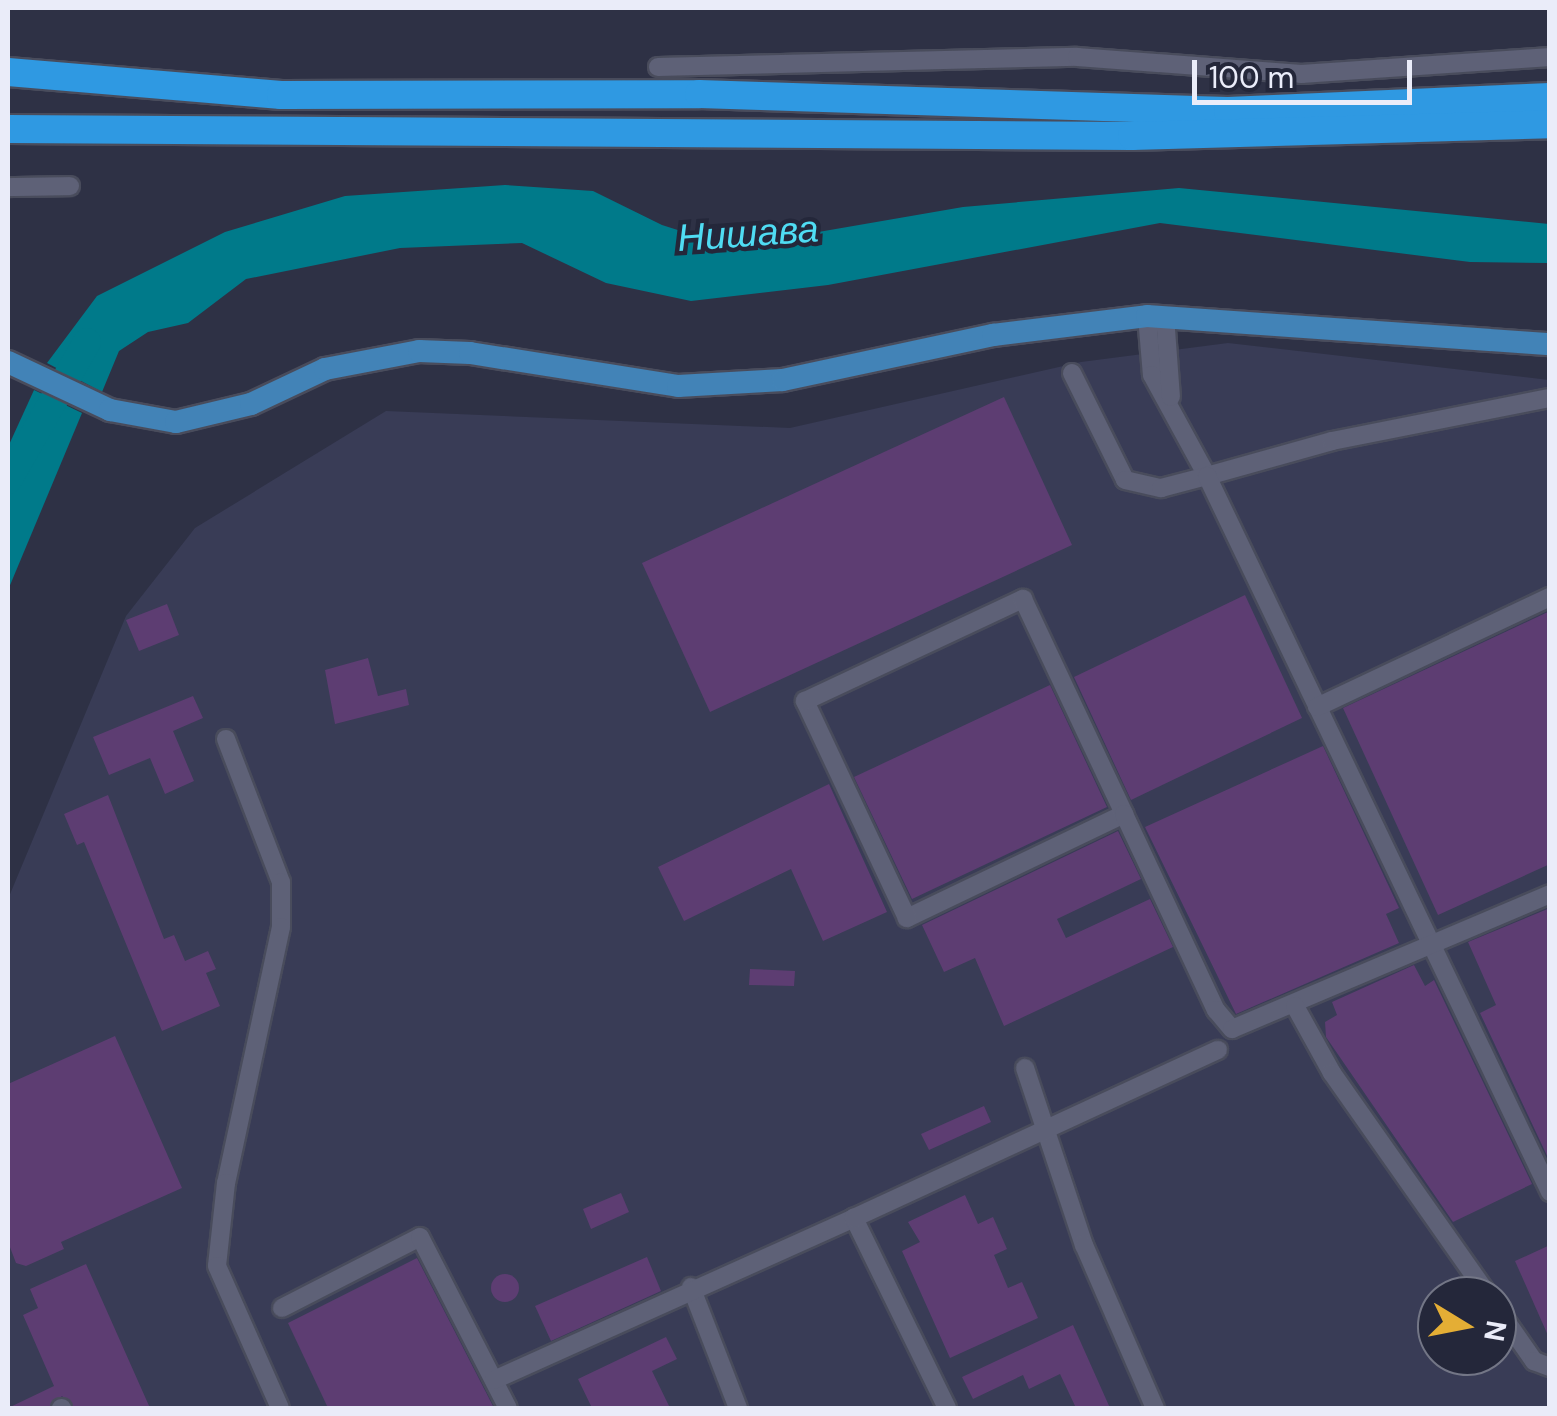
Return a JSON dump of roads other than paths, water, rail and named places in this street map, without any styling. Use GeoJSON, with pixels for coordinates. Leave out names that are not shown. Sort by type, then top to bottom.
{"type":"FeatureCollection","features":[{"type":"Feature","properties":{"kind":"highway"},"geometry":{"type":"LineString","coordinates":[[8,72],[281,95],[680,94],[1190,110],[1550,97]]}},
{"type":"Feature","properties":{"kind":"highway"},"geometry":{"type":"LineString","coordinates":[[8,128],[1132,136],[1550,124]]}},
{"type":"Feature","properties":{"kind":"main road"},"geometry":{"type":"LineString","coordinates":[[8,362],[135,418],[201,418],[252,404],[326,369],[392,354],[456,352],[652,383],[731,385],[808,376],[1013,331],[1156,316],[1550,344]]}},
{"type":"Feature","properties":{"kind":"street"},"geometry":{"type":"LineString","coordinates":[[658,66],[1076,56],[1301,74],[1550,57]]}},
{"type":"Feature","properties":{"kind":"street"},"geometry":{"type":"LineString","coordinates":[[8,187],[70,186]]}},
{"type":"Feature","properties":{"kind":"street"},"geometry":{"type":"LineString","coordinates":[[1156,316],[1174,412],[1550,1192]]}},
{"type":"Feature","properties":{"kind":"street"},"geometry":{"type":"LineString","coordinates":[[1072,373],[1124,480],[1161,488],[1332,441],[1550,398]]}},
{"type":"Feature","properties":{"kind":"street"},"geometry":{"type":"LineString","coordinates":[[1317,707],[1550,597]]}},
{"type":"Feature","properties":{"kind":"street"},"geometry":{"type":"LineString","coordinates":[[1124,814],[907,918],[804,701],[1023,599],[1226,1024],[1240,1031],[1550,894]]}},
{"type":"Feature","properties":{"kind":"street"},"geometry":{"type":"LineString","coordinates":[[226,739],[281,882],[280,928],[226,1183],[217,1266],[280,1408]]}},
{"type":"Feature","properties":{"kind":"street"},"geometry":{"type":"LineString","coordinates":[[1295,1006],[1332,1073],[1474,1276]]}},
{"type":"Feature","properties":{"kind":"street"},"geometry":{"type":"LineString","coordinates":[[494,1380],[691,1287],[1050,1132],[1082,1110],[1218,1050]]}},
{"type":"Feature","properties":{"kind":"street"},"geometry":{"type":"LineString","coordinates":[[1025,1068],[1050,1132],[1084,1245],[1154,1408]]}},
{"type":"Feature","properties":{"kind":"street"},"geometry":{"type":"LineString","coordinates":[[854,1218],[947,1408]]}},
{"type":"Feature","properties":{"kind":"street"},"geometry":{"type":"LineString","coordinates":[[282,1308],[420,1237],[508,1408]]}},
{"type":"Feature","properties":{"kind":"street"},"geometry":{"type":"LineString","coordinates":[[691,1287],[738,1408]]}},
{"type":"Feature","properties":{"kind":"street"},"geometry":{"type":"LineString","coordinates":[[1517,1337],[1534,1361],[1550,1367]]}},
{"type":"Feature","properties":{"kind":"waterway","name":"Нишава"},"geometry":{"type":"LineString","coordinates":[[8,480],[87,342]]}}]}
